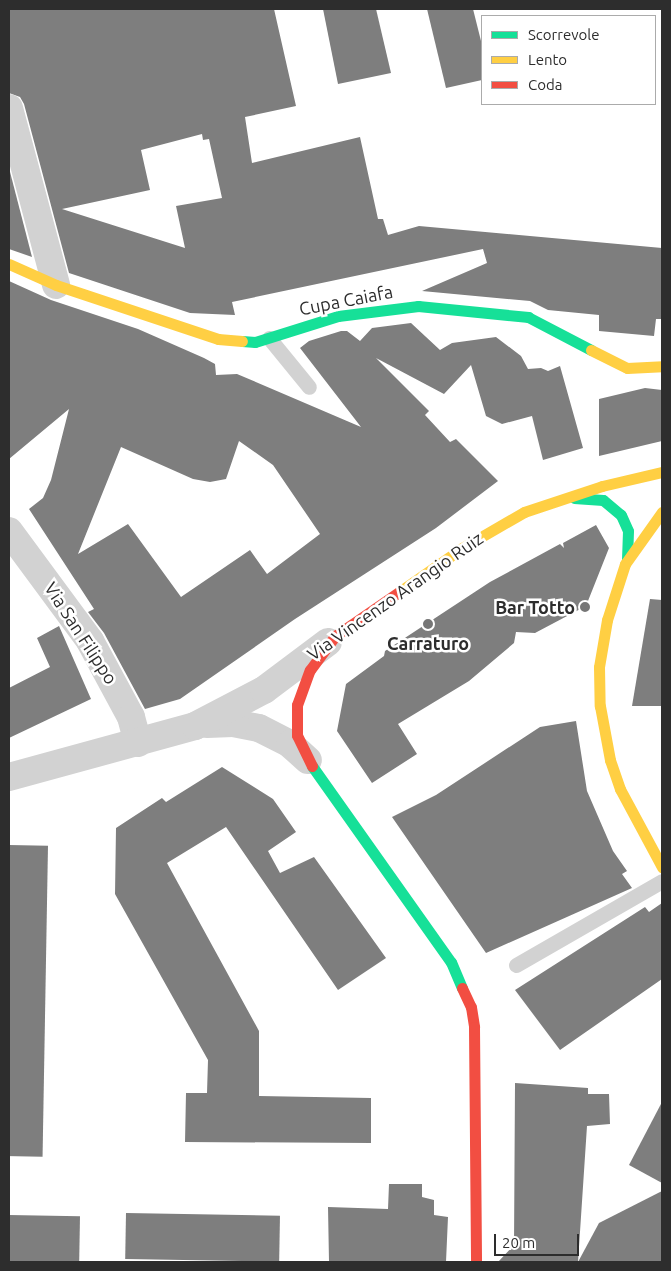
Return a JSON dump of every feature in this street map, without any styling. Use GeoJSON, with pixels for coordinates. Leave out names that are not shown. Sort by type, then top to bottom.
{"type":"FeatureCollection","features":[{"type":"Feature","properties":{"kind":"street"},"geometry":{"type":"LineString","coordinates":[[9,108],[56,285]]}},
{"type":"Feature","properties":{"kind":"street","name":"Cupa Caiafa"},"geometry":{"type":"LineString","coordinates":[[9,264],[56,285],[204,336],[237,342],[270,338],[338,316],[418,306],[528,317],[627,368],[662,366]]}},
{"type":"Feature","properties":{"kind":"street","name":"Via Vincenzo Arangio Ruiz"},"geometry":{"type":"LineString","coordinates":[[9,777],[195,726],[264,690],[335,636],[492,529],[524,512],[565,498],[662,472]]}},
{"type":"Feature","properties":{"kind":"street"},"geometry":{"type":"LineString","coordinates":[[565,498],[592,498],[612,506],[628,531],[627,559],[602,646],[600,706],[610,760],[620,789],[662,867]]}},
{"type":"Feature","properties":{"kind":"street"},"geometry":{"type":"LineString","coordinates":[[627,559],[662,512]]}},
{"type":"Feature","properties":{"kind":"street","name":"Via San Filippo"},"geometry":{"type":"LineString","coordinates":[[9,531],[90,641],[130,717],[138,742]]}},
{"type":"Feature","properties":{"kind":"street"},"geometry":{"type":"LineString","coordinates":[[335,636],[310,670],[297,705],[297,735],[308,760],[451,962],[471,1007],[474,1043],[476,1262]]}},
{"type":"Feature","properties":{"kind":"street"},"geometry":{"type":"LineString","coordinates":[[195,726],[233,722],[259,728],[290,744],[308,760]]}},
{"type":"Feature","properties":{"kind":"lane"},"geometry":{"type":"LineString","coordinates":[[270,338],[309,387]]}},
{"type":"Feature","properties":{"kind":"lane"},"geometry":{"type":"LineString","coordinates":[[516,965],[662,881]]}},
{"type":"Feature","properties":{"kind":"building"},"geometry":{"type":"Polygon","coordinates":[[[9,9],[274,9],[296,106],[245,117],[252,163],[360,137],[378,219],[383,219],[388,235],[419,226],[662,248],[662,319],[656,319],[654,336],[599,331],[599,315],[548,310],[530,301],[422,291],[487,263],[483,249],[232,302],[235,315],[190,313],[69,273],[24,104],[20,97],[9,93],[9,9]],[[202,134],[141,150],[150,190],[62,209],[185,248],[176,206],[222,198],[209,139],[203,140],[202,134]]]}},
{"type":"Feature","properties":{"kind":"building"},"geometry":{"type":"Polygon","coordinates":[[[323,9],[376,9],[391,73],[338,84],[323,9]]]}},
{"type":"Feature","properties":{"kind":"building"},"geometry":{"type":"Polygon","coordinates":[[[427,9],[473,9],[481,41],[481,80],[446,88],[427,9]]]}},
{"type":"Feature","properties":{"kind":"building"},"geometry":{"type":"Polygon","coordinates":[[[9,168],[32,257],[9,249],[9,168]]]}},
{"type":"Feature","properties":{"kind":"building"},"geometry":{"type":"Polygon","coordinates":[[[9,281],[51,300],[138,329],[204,358],[215,364],[216,375],[237,374],[361,427],[300,348],[309,341],[341,331],[347,331],[360,341],[372,328],[411,323],[440,350],[452,343],[496,337],[521,356],[528,369],[541,368],[548,371],[560,366],[583,448],[543,460],[532,416],[502,424],[486,416],[471,365],[444,394],[376,358],[429,411],[425,415],[450,442],[456,439],[498,481],[436,528],[295,619],[180,699],[145,709],[104,633],[88,612],[94,609],[29,509],[43,498],[51,480],[69,409],[9,459],[9,281]],[[239,441],[226,479],[210,482],[193,479],[121,447],[78,554],[128,524],[181,597],[250,550],[267,574],[320,534],[273,465],[239,441]]]}},
{"type":"Feature","properties":{"kind":"building"},"geometry":{"type":"Polygon","coordinates":[[[645,388],[662,390],[662,441],[599,456],[599,399],[645,388]]]}},
{"type":"Feature","properties":{"kind":"building"},"geometry":{"type":"Polygon","coordinates":[[[596,525],[609,548],[586,606],[535,633],[516,632],[514,643],[469,681],[398,724],[417,754],[372,783],[337,731],[346,684],[384,656],[385,651],[490,582],[560,544],[564,548],[563,543],[596,525]]]}},
{"type":"Feature","properties":{"kind":"building"},"geometry":{"type":"Polygon","coordinates":[[[650,599],[662,600],[662,706],[632,706],[650,599]]]}},
{"type":"Feature","properties":{"kind":"building"},"geometry":{"type":"Polygon","coordinates":[[[59,626],[91,699],[9,738],[9,688],[50,667],[37,638],[59,626]]]}},
{"type":"Feature","properties":{"kind":"building"},"geometry":{"type":"Polygon","coordinates":[[[576,721],[587,791],[613,851],[627,871],[622,874],[632,888],[486,953],[392,817],[436,795],[540,727],[576,721]]]}},
{"type":"Feature","properties":{"kind":"building"},"geometry":{"type":"Polygon","coordinates":[[[222,767],[273,799],[296,832],[268,851],[280,873],[314,857],[386,958],[338,990],[226,827],[167,863],[259,1031],[259,1096],[371,1098],[371,1143],[185,1142],[186,1093],[207,1093],[208,1060],[115,894],[116,828],[162,798],[166,802],[222,767]]]}},
{"type":"Feature","properties":{"kind":"building"},"geometry":{"type":"Polygon","coordinates":[[[9,845],[48,846],[43,1157],[9,1156],[9,845]]]}},
{"type":"Feature","properties":{"kind":"building"},"geometry":{"type":"Polygon","coordinates":[[[662,903],[662,979],[560,1050],[515,990],[645,907],[649,912],[662,903]]]}},
{"type":"Feature","properties":{"kind":"building"},"geometry":{"type":"Polygon","coordinates":[[[515,1083],[588,1088],[588,1094],[609,1094],[610,1124],[587,1126],[578,1262],[498,1262],[514,1245],[515,1083]]]}},
{"type":"Feature","properties":{"kind":"building"},"geometry":{"type":"Polygon","coordinates":[[[662,1102],[662,1183],[629,1165],[662,1102]]]}},
{"type":"Feature","properties":{"kind":"building"},"geometry":{"type":"Polygon","coordinates":[[[389,1184],[422,1184],[422,1197],[434,1200],[434,1215],[448,1217],[446,1262],[329,1262],[328,1207],[388,1209],[389,1184]]]}},
{"type":"Feature","properties":{"kind":"building"},"geometry":{"type":"Polygon","coordinates":[[[662,1191],[662,1262],[578,1262],[599,1223],[662,1191]]]}},
{"type":"Feature","properties":{"kind":"building"},"geometry":{"type":"Polygon","coordinates":[[[126,1213],[280,1216],[279,1262],[125,1259],[126,1213]]]}},
{"type":"Feature","properties":{"kind":"building"},"geometry":{"type":"Polygon","coordinates":[[[9,1215],[80,1216],[79,1262],[9,1262],[9,1215]]]}},
{"type":"Feature","properties":{"kind":"traffic: fast"},"geometry":{"type":"LineString","coordinates":[[242,341],[255,342],[338,316],[418,306],[528,317],[591,350]]}},
{"type":"Feature","properties":{"kind":"traffic: fast"},"geometry":{"type":"LineString","coordinates":[[574,498],[603,500],[621,515],[628,531],[627,559]]}},
{"type":"Feature","properties":{"kind":"traffic: fast"},"geometry":{"type":"LineString","coordinates":[[312,766],[451,962],[462,988]]}},
{"type":"Feature","properties":{"kind":"traffic: slow"},"geometry":{"type":"LineString","coordinates":[[9,264],[56,285],[218,339],[242,341]]}},
{"type":"Feature","properties":{"kind":"traffic: slow"},"geometry":{"type":"LineString","coordinates":[[591,350],[627,368],[662,366]]}},
{"type":"Feature","properties":{"kind":"traffic: slow"},"geometry":{"type":"LineString","coordinates":[[399,592],[462,548],[524,512],[602,486],[662,472]]}},
{"type":"Feature","properties":{"kind":"traffic: slow"},"geometry":{"type":"LineString","coordinates":[[662,512],[625,564],[607,620],[599,667],[600,706],[610,760],[620,789],[662,867]]}},
{"type":"Feature","properties":{"kind":"traffic: jam"},"geometry":{"type":"LineString","coordinates":[[312,766],[297,735],[297,705],[310,670],[335,636],[399,592]]}},
{"type":"Feature","properties":{"kind":"traffic: jam"},"geometry":{"type":"LineString","coordinates":[[462,988],[471,1007],[474,1027],[476,1262]]}},
{"type":"Feature","properties":{"kind":"place","name":"Bar Totto"},"geometry":{"type":"Point","coordinates":[585,607]}},
{"type":"Feature","properties":{"kind":"place","name":"Carraturo"},"geometry":{"type":"Point","coordinates":[428,624]}}]}
